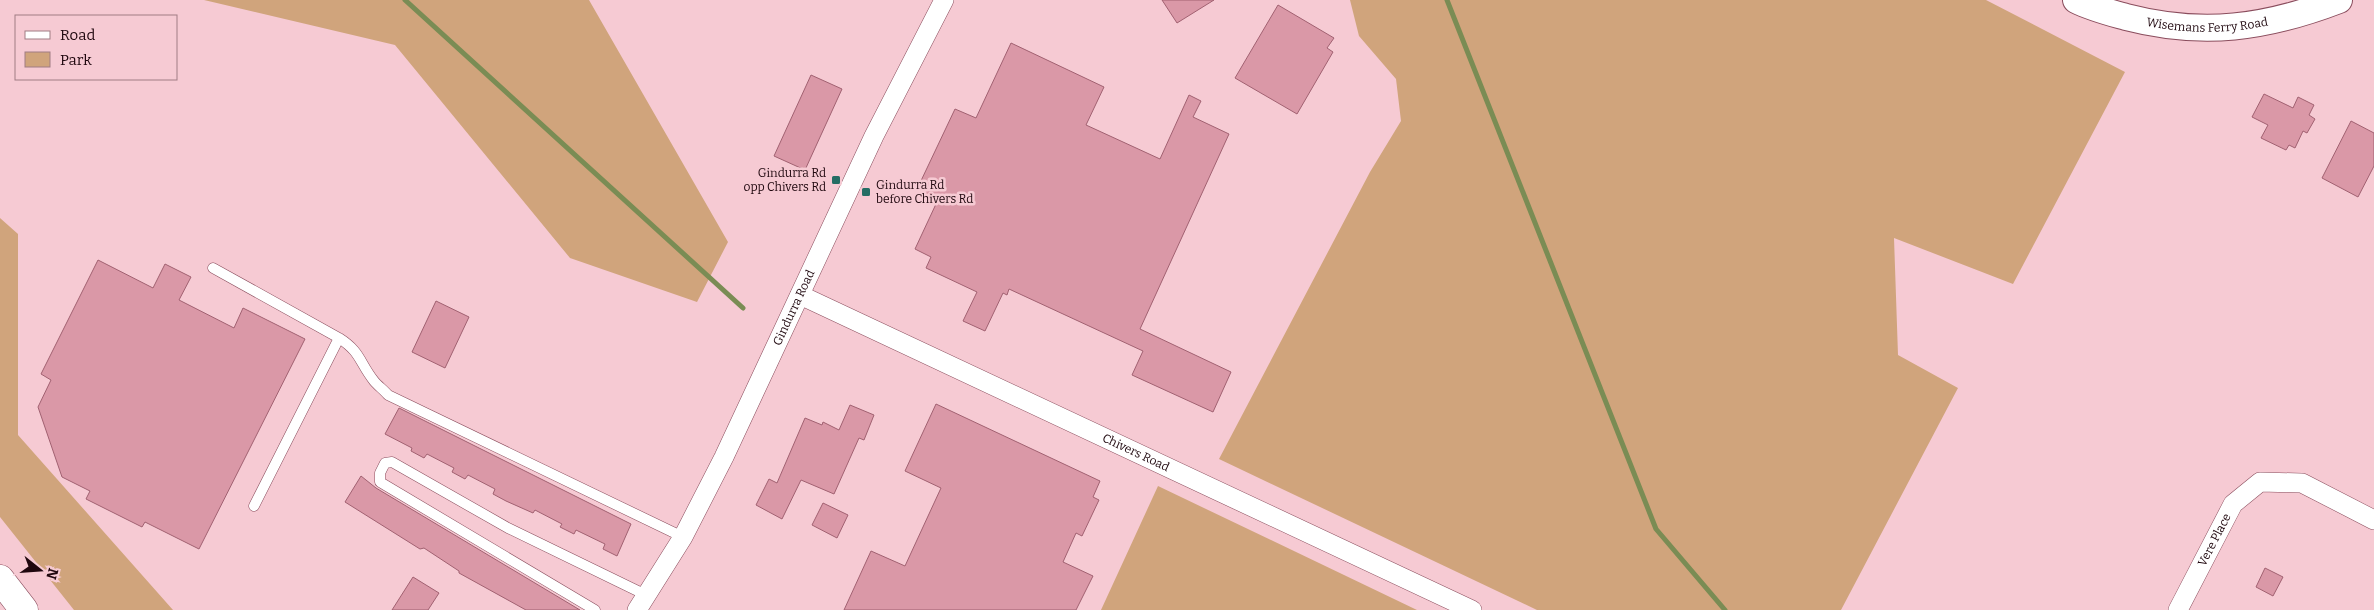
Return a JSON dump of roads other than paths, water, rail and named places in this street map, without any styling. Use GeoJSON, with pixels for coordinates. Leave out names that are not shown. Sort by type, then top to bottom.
{"type":"FeatureCollection","features":[{"type":"Feature","properties":{"kind":"highway"},"geometry":{"type":"LineString","coordinates":[[0,579],[24,610]]}},
{"type":"Feature","properties":{"kind":"main road","name":"Wisemans Ferry Road"},"geometry":{"type":"LineString","coordinates":[[2076,0],[2091,8],[2154,24],[2211,30],[2259,24],[2311,11],[2339,0]]}},
{"type":"Feature","properties":{"kind":"street","name":"Gindurra Road"},"geometry":{"type":"LineString","coordinates":[[642,603],[683,537],[724,457],[874,136],[944,0]]}},
{"type":"Feature","properties":{"kind":"street","name":"Chivers Road"},"geometry":{"type":"LineString","coordinates":[[800,295],[1472,610]]}},
{"type":"Feature","properties":{"kind":"street","name":"Vere Place"},"geometry":{"type":"LineString","coordinates":[[2178,610],[2233,504],[2260,482],[2302,482],[2374,520]]}},
{"type":"Feature","properties":{"kind":"lane"},"geometry":{"type":"LineString","coordinates":[[213,268],[351,346],[361,358],[374,381],[388,395],[683,537]]}},
{"type":"Feature","properties":{"kind":"lane"},"geometry":{"type":"LineString","coordinates":[[254,506],[339,338]]}},
{"type":"Feature","properties":{"kind":"lane"},"geometry":{"type":"LineString","coordinates":[[595,610],[380,482],[380,473],[385,463],[392,462],[642,603]]}},
{"type":"Feature","properties":{"kind":"waterway"},"geometry":{"type":"LineString","coordinates":[[405,0],[743,308]]}},
{"type":"Feature","properties":{"kind":"waterway"},"geometry":{"type":"LineString","coordinates":[[1447,0],[1656,529],[1725,610]]}},
{"type":"Feature","properties":{"kind":"place","name":"Gindurra Rd opp Chivers Rd"},"geometry":{"type":"Point","coordinates":[836,180]}},
{"type":"Feature","properties":{"kind":"place","name":"Gindurra Rd before Chivers Rd"},"geometry":{"type":"Point","coordinates":[866,192]}}]}
